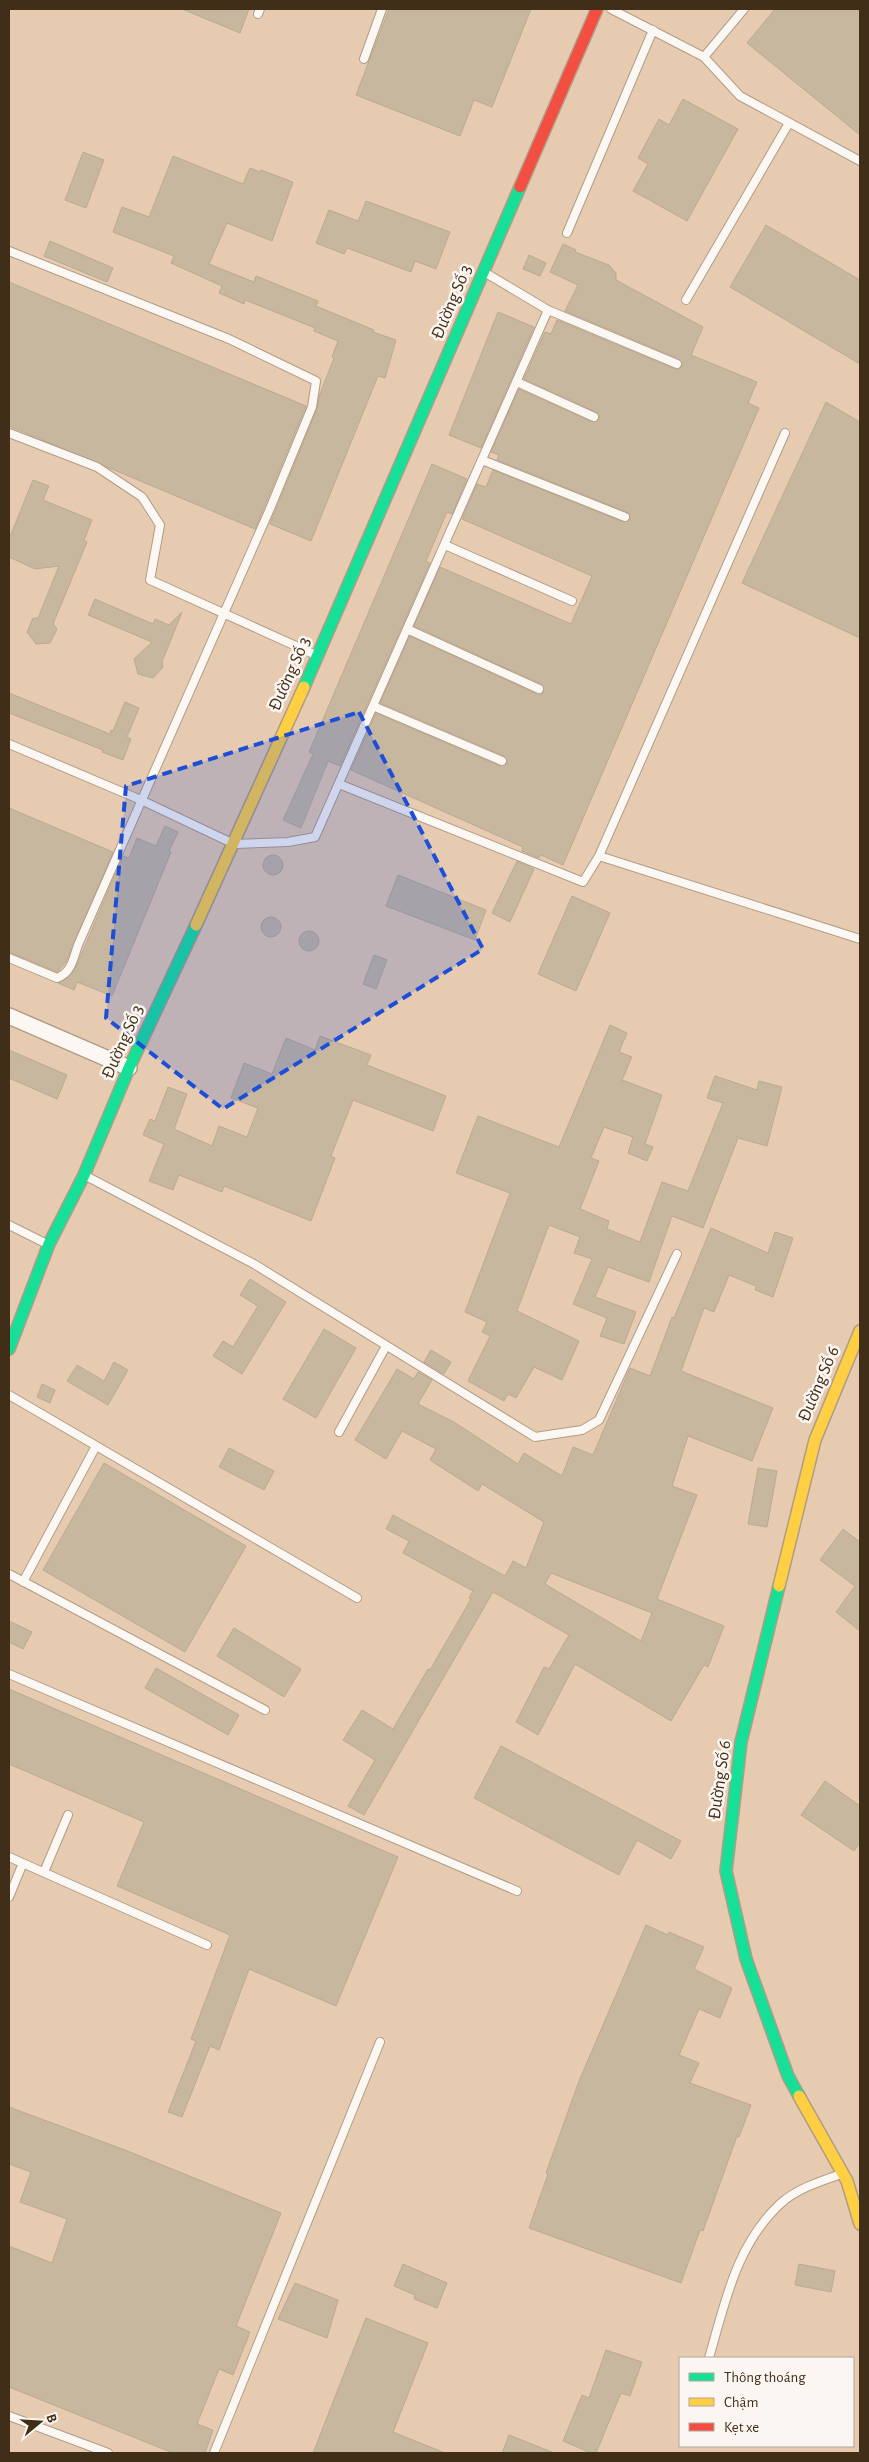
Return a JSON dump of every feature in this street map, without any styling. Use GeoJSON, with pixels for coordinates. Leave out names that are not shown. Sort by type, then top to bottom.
{"type":"FeatureCollection","features":[{"type":"Feature","properties":{"kind":"street","name":"Đường Số 3"},"geometry":{"type":"LineString","coordinates":[[9,1349],[49,1244],[84,1175],[130,1068],[234,844],[318,656],[597,9]]}},
{"type":"Feature","properties":{"kind":"street"},"geometry":{"type":"LineString","coordinates":[[9,1016],[130,1068]]}},
{"type":"Feature","properties":{"kind":"street","name":"Đường Số 6"},"geometry":{"type":"LineString","coordinates":[[860,1332],[815,1440],[742,1742],[726,1871],[746,1960],[788,2076],[843,2174],[860,2224]]}},
{"type":"Feature","properties":{"kind":"lane"},"geometry":{"type":"LineString","coordinates":[[364,59],[382,9]]}},
{"type":"Feature","properties":{"kind":"lane"},"geometry":{"type":"LineString","coordinates":[[612,9],[704,57],[740,96],[860,162]]}},
{"type":"Feature","properties":{"kind":"lane"},"geometry":{"type":"LineString","coordinates":[[704,57],[744,9]]}},
{"type":"Feature","properties":{"kind":"lane"},"geometry":{"type":"LineString","coordinates":[[567,233],[653,30]]}},
{"type":"Feature","properties":{"kind":"lane"},"geometry":{"type":"LineString","coordinates":[[686,300],[789,123]]}},
{"type":"Feature","properties":{"kind":"lane"},"geometry":{"type":"LineString","coordinates":[[9,251],[229,339],[316,381],[312,407],[225,612],[66,974],[57,978],[9,958]]}},
{"type":"Feature","properties":{"kind":"lane"},"geometry":{"type":"LineString","coordinates":[[484,272],[548,310],[678,364]]}},
{"type":"Feature","properties":{"kind":"lane"},"geometry":{"type":"LineString","coordinates":[[9,744],[141,800],[234,844],[288,842],[315,837],[548,310]]}},
{"type":"Feature","properties":{"kind":"lane"},"geometry":{"type":"LineString","coordinates":[[517,382],[594,418]]}},
{"type":"Feature","properties":{"kind":"lane"},"geometry":{"type":"LineString","coordinates":[[9,433],[97,467],[142,497],[160,525],[150,580],[225,612],[318,656]]}},
{"type":"Feature","properties":{"kind":"lane"},"geometry":{"type":"LineString","coordinates":[[338,784],[583,882],[599,856],[785,433]]}},
{"type":"Feature","properties":{"kind":"lane"},"geometry":{"type":"LineString","coordinates":[[482,460],[626,517]]}},
{"type":"Feature","properties":{"kind":"lane"},"geometry":{"type":"LineString","coordinates":[[444,545],[572,601]]}},
{"type":"Feature","properties":{"kind":"lane"},"geometry":{"type":"LineString","coordinates":[[407,630],[539,689]]}},
{"type":"Feature","properties":{"kind":"lane"},"geometry":{"type":"LineString","coordinates":[[373,706],[502,762]]}},
{"type":"Feature","properties":{"kind":"lane"},"geometry":{"type":"LineString","coordinates":[[599,856],[860,939]]}},
{"type":"Feature","properties":{"kind":"lane"},"geometry":{"type":"LineString","coordinates":[[84,1175],[254,1264],[534,1438],[582,1430],[599,1420],[677,1254]]}},
{"type":"Feature","properties":{"kind":"lane"},"geometry":{"type":"LineString","coordinates":[[9,1225],[49,1244]]}},
{"type":"Feature","properties":{"kind":"lane"},"geometry":{"type":"LineString","coordinates":[[339,1432],[386,1346]]}},
{"type":"Feature","properties":{"kind":"lane"},"geometry":{"type":"LineString","coordinates":[[9,1395],[357,1598]]}},
{"type":"Feature","properties":{"kind":"lane"},"geometry":{"type":"LineString","coordinates":[[23,1582],[96,1446]]}},
{"type":"Feature","properties":{"kind":"lane"},"geometry":{"type":"LineString","coordinates":[[9,1574],[265,1710]]}},
{"type":"Feature","properties":{"kind":"lane"},"geometry":{"type":"LineString","coordinates":[[9,1674],[517,1891]]}},
{"type":"Feature","properties":{"kind":"lane"},"geometry":{"type":"LineString","coordinates":[[44,1872],[68,1815]]}},
{"type":"Feature","properties":{"kind":"lane"},"geometry":{"type":"LineString","coordinates":[[9,1857],[207,1945]]}},
{"type":"Feature","properties":{"kind":"lane"},"geometry":{"type":"LineString","coordinates":[[9,1898],[23,1863]]}},
{"type":"Feature","properties":{"kind":"lane"},"geometry":{"type":"LineString","coordinates":[[214,2453],[380,2042]]}},
{"type":"Feature","properties":{"kind":"lane"},"geometry":{"type":"LineString","coordinates":[[709,2357],[733,2275],[746,2248],[762,2224],[780,2203],[815,2183],[843,2174]]}},
{"type":"Feature","properties":{"kind":"lane"},"geometry":{"type":"LineString","coordinates":[[9,2416],[108,2453]]}},
{"type":"Feature","properties":{"kind":"highlighted area"},"geometry":{"type":"Polygon","coordinates":[[[359,712],[483,949],[223,1109],[106,1018],[126,786],[359,712]]]}},
{"type":"Feature","properties":{"kind":"building"},"geometry":{"type":"Polygon","coordinates":[[[182,9],[249,9],[240,33],[182,9]]]}},
{"type":"Feature","properties":{"kind":"building"},"geometry":{"type":"Polygon","coordinates":[[[389,9],[531,9],[492,107],[474,100],[460,136],[356,95],[389,9]]]}},
{"type":"Feature","properties":{"kind":"building"},"geometry":{"type":"Polygon","coordinates":[[[775,9],[860,9],[860,135],[747,43],[775,9]]]}},
{"type":"Feature","properties":{"kind":"building"},"geometry":{"type":"Polygon","coordinates":[[[683,99],[738,129],[687,221],[633,191],[648,164],[638,158],[659,119],[669,125],[683,99]]]}},
{"type":"Feature","properties":{"kind":"building"},"geometry":{"type":"Polygon","coordinates":[[[83,152],[104,160],[86,208],[65,200],[83,152]]]}},
{"type":"Feature","properties":{"kind":"building"},"geometry":{"type":"Polygon","coordinates":[[[173,156],[243,184],[250,168],[260,172],[261,170],[293,182],[272,241],[227,223],[209,264],[254,282],[256,276],[318,301],[316,306],[374,330],[373,332],[396,340],[385,378],[378,376],[311,541],[270,524],[317,409],[320,394],[334,358],[332,357],[338,341],[314,331],[315,328],[245,300],[244,304],[219,293],[222,286],[171,263],[174,256],[113,232],[122,207],[149,217],[173,156]]]}},
{"type":"Feature","properties":{"kind":"building"},"geometry":{"type":"Polygon","coordinates":[[[366,201],[450,232],[436,269],[415,261],[411,272],[347,248],[344,254],[316,243],[329,210],[358,221],[366,201]]]}},
{"type":"Feature","properties":{"kind":"building"},"geometry":{"type":"Polygon","coordinates":[[[766,225],[860,280],[860,364],[730,287],[766,225]]]}},
{"type":"Feature","properties":{"kind":"building"},"geometry":{"type":"Polygon","coordinates":[[[50,241],[113,268],[107,282],[44,256],[50,241]]]}},
{"type":"Feature","properties":{"kind":"building"},"geometry":{"type":"Polygon","coordinates":[[[563,244],[576,250],[575,252],[609,265],[616,273],[616,280],[703,327],[691,355],[757,382],[748,403],[759,408],[563,865],[541,855],[539,858],[522,851],[523,847],[351,770],[376,713],[500,766],[507,764],[504,756],[380,703],[410,636],[537,694],[542,694],[544,691],[541,684],[414,626],[440,567],[571,624],[592,576],[462,519],[477,484],[486,487],[493,470],[623,522],[630,520],[627,512],[497,460],[499,455],[491,452],[519,389],[592,422],[599,420],[596,412],[524,379],[545,332],[551,334],[557,320],[675,369],[680,369],[682,366],[679,359],[565,311],[578,285],[550,272],[563,244]]]}},
{"type":"Feature","properties":{"kind":"building"},"geometry":{"type":"Polygon","coordinates":[[[529,255],[546,263],[540,276],[523,269],[529,255]]]}},
{"type":"Feature","properties":{"kind":"building"},"geometry":{"type":"Polygon","coordinates":[[[9,282],[306,406],[255,529],[9,426],[9,282]]]}},
{"type":"Feature","properties":{"kind":"building"},"geometry":{"type":"Polygon","coordinates":[[[498,312],[534,327],[481,448],[449,435],[498,312]]]}},
{"type":"Feature","properties":{"kind":"building"},"geometry":{"type":"Polygon","coordinates":[[[826,402],[860,422],[860,638],[742,583],[826,402]]]}},
{"type":"Feature","properties":{"kind":"building"},"geometry":{"type":"Polygon","coordinates":[[[432,464],[467,479],[452,514],[447,512],[426,561],[430,563],[340,766],[328,761],[301,828],[283,820],[313,754],[309,752],[432,464]]]}},
{"type":"Feature","properties":{"kind":"building"},"geometry":{"type":"Polygon","coordinates":[[[33,480],[49,486],[43,500],[92,520],[84,540],[87,542],[53,624],[57,629],[50,643],[36,644],[27,632],[33,618],[38,618],[59,566],[35,569],[9,557],[9,539],[33,480]]]}},
{"type":"Feature","properties":{"kind":"building"},"geometry":{"type":"Polygon","coordinates":[[[95,599],[153,624],[155,619],[169,625],[182,612],[162,662],[163,667],[153,678],[138,674],[134,659],[152,642],[88,615],[95,599]]]}},
{"type":"Feature","properties":{"kind":"building"},"geometry":{"type":"Polygon","coordinates":[[[9,693],[110,734],[125,702],[139,708],[127,737],[131,739],[123,760],[102,752],[103,750],[9,713],[9,693]]]}},
{"type":"Feature","properties":{"kind":"building"},"geometry":{"type":"Polygon","coordinates":[[[9,808],[113,852],[66,962],[57,972],[9,952],[9,808]]]}},
{"type":"Feature","properties":{"kind":"building"},"geometry":{"type":"Polygon","coordinates":[[[165,826],[178,832],[112,996],[77,982],[74,990],[58,983],[69,977],[76,967],[123,856],[129,858],[137,838],[156,846],[165,826]]]}},
{"type":"Feature","properties":{"kind":"building"},"geometry":{"type":"Polygon","coordinates":[[[273,855],[280,858],[283,865],[280,872],[273,875],[266,872],[263,865],[266,858],[273,855]]]}},
{"type":"Feature","properties":{"kind":"building"},"geometry":{"type":"Polygon","coordinates":[[[517,861],[534,869],[510,922],[492,913],[517,861]]]}},
{"type":"Feature","properties":{"kind":"building"},"geometry":{"type":"Polygon","coordinates":[[[398,875],[486,910],[475,940],[386,906],[398,875]]]}},
{"type":"Feature","properties":{"kind":"building"},"geometry":{"type":"Polygon","coordinates":[[[572,896],[610,913],[576,991],[538,974],[572,896]]]}},
{"type":"Feature","properties":{"kind":"building"},"geometry":{"type":"Polygon","coordinates":[[[271,917],[278,920],[281,927],[278,934],[271,937],[264,934],[261,927],[264,920],[271,917]]]}},
{"type":"Feature","properties":{"kind":"building"},"geometry":{"type":"Polygon","coordinates":[[[309,931],[316,934],[319,941],[316,948],[309,951],[302,948],[299,941],[302,934],[309,931]]]}},
{"type":"Feature","properties":{"kind":"building"},"geometry":{"type":"Polygon","coordinates":[[[374,955],[387,960],[376,989],[363,984],[374,955]]]}},
{"type":"Feature","properties":{"kind":"building"},"geometry":{"type":"Polygon","coordinates":[[[610,1025],[627,1033],[619,1052],[632,1057],[622,1080],[662,1095],[645,1144],[653,1147],[647,1161],[628,1153],[633,1137],[604,1127],[591,1158],[599,1161],[580,1209],[609,1221],[607,1229],[640,1242],[662,1182],[688,1191],[723,1103],[707,1098],[715,1076],[757,1090],[759,1081],[782,1087],[767,1146],[738,1138],[703,1228],[672,1216],[649,1282],[608,1267],[595,1297],[636,1312],[624,1344],[600,1336],[607,1318],[573,1304],[592,1259],[574,1253],[580,1237],[549,1225],[517,1311],[579,1341],[562,1380],[534,1367],[516,1398],[508,1394],[504,1401],[468,1381],[490,1336],[482,1332],[487,1322],[465,1312],[510,1193],[456,1173],[478,1116],[559,1147],[610,1025]]]}},
{"type":"Feature","properties":{"kind":"building"},"geometry":{"type":"Polygon","coordinates":[[[320,1036],[371,1055],[367,1065],[446,1096],[433,1131],[353,1100],[331,1156],[335,1158],[311,1221],[224,1186],[222,1192],[179,1175],[173,1190],[149,1181],[164,1144],[143,1135],[150,1119],[155,1121],[168,1087],[187,1094],[174,1129],[212,1146],[219,1126],[247,1137],[258,1108],[231,1098],[244,1063],[272,1074],[286,1038],[315,1050],[320,1036]]]}},
{"type":"Feature","properties":{"kind":"building"},"geometry":{"type":"Polygon","coordinates":[[[9,1050],[67,1075],[57,1099],[9,1078],[9,1050]]]}},
{"type":"Feature","properties":{"kind":"building"},"geometry":{"type":"Polygon","coordinates":[[[711,1228],[768,1253],[775,1232],[793,1238],[773,1297],[755,1290],[756,1286],[729,1275],[714,1312],[704,1308],[681,1371],[773,1408],[752,1461],[688,1436],[672,1486],[697,1495],[657,1599],[724,1626],[708,1667],[704,1665],[671,1721],[575,1664],[538,1735],[516,1722],[544,1667],[549,1669],[569,1635],[493,1592],[364,1815],[348,1806],[375,1760],[343,1740],[362,1710],[393,1729],[428,1669],[430,1670],[471,1599],[469,1598],[473,1591],[403,1553],[409,1541],[386,1529],[393,1515],[505,1576],[513,1561],[526,1568],[544,1522],[482,1484],[478,1491],[430,1460],[436,1449],[402,1431],[386,1459],[355,1440],[397,1369],[414,1379],[418,1372],[432,1380],[418,1404],[454,1422],[518,1464],[524,1453],[562,1476],[573,1447],[593,1455],[630,1368],[650,1376],[672,1317],[674,1318],[711,1228]],[[551,1573],[545,1584],[641,1641],[652,1613],[551,1573]]]}},
{"type":"Feature","properties":{"kind":"building"},"geometry":{"type":"Polygon","coordinates":[[[250,1279],[286,1302],[242,1374],[213,1356],[223,1341],[233,1347],[258,1306],[240,1295],[250,1279]]]}},
{"type":"Feature","properties":{"kind":"building"},"geometry":{"type":"Polygon","coordinates":[[[324,1329],[356,1348],[316,1418],[283,1399],[324,1329]]]}},
{"type":"Feature","properties":{"kind":"building"},"geometry":{"type":"Polygon","coordinates":[[[431,1350],[451,1362],[444,1374],[424,1362],[431,1350]]]}},
{"type":"Feature","properties":{"kind":"building"},"geometry":{"type":"Polygon","coordinates":[[[114,1362],[128,1370],[108,1405],[67,1381],[77,1365],[104,1381],[114,1362]]]}},
{"type":"Feature","properties":{"kind":"building"},"geometry":{"type":"Polygon","coordinates":[[[42,1384],[55,1390],[50,1403],[37,1397],[42,1384]]]}},
{"type":"Feature","properties":{"kind":"building"},"geometry":{"type":"Polygon","coordinates":[[[229,1448],[274,1471],[264,1490],[219,1467],[229,1448]]]}},
{"type":"Feature","properties":{"kind":"building"},"geometry":{"type":"Polygon","coordinates":[[[104,1463],[246,1546],[185,1652],[43,1570],[104,1463]]]}},
{"type":"Feature","properties":{"kind":"building"},"geometry":{"type":"Polygon","coordinates":[[[758,1468],[777,1471],[767,1527],[748,1524],[758,1468]]]}},
{"type":"Feature","properties":{"kind":"building"},"geometry":{"type":"Polygon","coordinates":[[[843,1529],[860,1542],[860,1631],[836,1612],[855,1586],[820,1560],[843,1529]]]}},
{"type":"Feature","properties":{"kind":"building"},"geometry":{"type":"Polygon","coordinates":[[[9,1621],[32,1632],[23,1649],[9,1642],[9,1621]]]}},
{"type":"Feature","properties":{"kind":"building"},"geometry":{"type":"Polygon","coordinates":[[[234,1628],[301,1669],[284,1697],[217,1656],[234,1628]]]}},
{"type":"Feature","properties":{"kind":"building"},"geometry":{"type":"Polygon","coordinates":[[[156,1668],[239,1715],[228,1735],[145,1688],[156,1668]]]}},
{"type":"Feature","properties":{"kind":"building"},"geometry":{"type":"Polygon","coordinates":[[[9,1689],[398,1857],[336,2006],[249,1969],[219,2050],[210,2046],[182,2117],[168,2112],[196,2041],[191,2039],[230,1935],[117,1886],[144,1822],[9,1764],[9,1689]]]}},
{"type":"Feature","properties":{"kind":"building"},"geometry":{"type":"Polygon","coordinates":[[[501,1746],[681,1841],[671,1859],[637,1840],[619,1875],[474,1798],[501,1746]]]}},
{"type":"Feature","properties":{"kind":"building"},"geometry":{"type":"Polygon","coordinates":[[[825,1781],[860,1806],[860,1842],[854,1851],[801,1815],[825,1781]]]}},
{"type":"Feature","properties":{"kind":"building"},"geometry":{"type":"Polygon","coordinates":[[[646,1925],[668,1935],[669,1932],[704,1947],[694,1969],[732,1988],[720,2018],[699,2009],[679,2055],[699,2063],[690,2083],[751,2105],[739,2137],[737,2136],[703,2231],[700,2230],[681,2283],[529,2228],[548,2174],[546,2173],[579,2081],[646,1925]]]}},
{"type":"Feature","properties":{"kind":"building"},"geometry":{"type":"Polygon","coordinates":[[[9,2107],[125,2150],[281,2213],[236,2326],[250,2332],[233,2375],[219,2369],[197,2424],[213,2430],[205,2453],[173,2453],[9,2387],[9,2246],[52,2263],[67,2219],[20,2202],[31,2172],[9,2164],[9,2107]]]}},
{"type":"Feature","properties":{"kind":"building"},"geometry":{"type":"Polygon","coordinates":[[[403,2264],[447,2283],[437,2308],[414,2299],[415,2295],[394,2286],[403,2264]]]}},
{"type":"Feature","properties":{"kind":"building"},"geometry":{"type":"Polygon","coordinates":[[[799,2264],[835,2271],[831,2292],[795,2285],[799,2264]]]}},
{"type":"Feature","properties":{"kind":"building"},"geometry":{"type":"Polygon","coordinates":[[[295,2283],[338,2300],[327,2338],[278,2319],[295,2283]]]}},
{"type":"Feature","properties":{"kind":"building"},"geometry":{"type":"Polygon","coordinates":[[[366,2318],[428,2343],[393,2432],[445,2453],[313,2453],[366,2318]]]}},
{"type":"Feature","properties":{"kind":"building"},"geometry":{"type":"Polygon","coordinates":[[[606,2350],[642,2362],[630,2396],[621,2393],[596,2453],[591,2453],[563,2441],[582,2395],[589,2398],[606,2350]]]}},
{"type":"Feature","properties":{"kind":"building"},"geometry":{"type":"Polygon","coordinates":[[[509,2435],[552,2452],[552,2453],[502,2453],[509,2435]]]}},
{"type":"Feature","properties":{"kind":"traffic: fast"},"geometry":{"type":"LineString","coordinates":[[304,687],[520,187]]}},
{"type":"Feature","properties":{"kind":"traffic: fast"},"geometry":{"type":"LineString","coordinates":[[9,1349],[49,1244],[84,1175],[129,1068],[196,925]]}},
{"type":"Feature","properties":{"kind":"traffic: fast"},"geometry":{"type":"LineString","coordinates":[[779,1586],[741,1742],[726,1871],[746,1959],[788,2076],[799,2096]]}},
{"type":"Feature","properties":{"kind":"traffic: slow"},"geometry":{"type":"LineString","coordinates":[[196,925],[304,687]]}},
{"type":"Feature","properties":{"kind":"traffic: slow"},"geometry":{"type":"LineString","coordinates":[[779,1586],[815,1440],[860,1331]]}},
{"type":"Feature","properties":{"kind":"traffic: slow"},"geometry":{"type":"LineString","coordinates":[[799,2096],[847,2181],[860,2224]]}},
{"type":"Feature","properties":{"kind":"traffic: jam"},"geometry":{"type":"LineString","coordinates":[[520,187],[597,9]]}}]}
